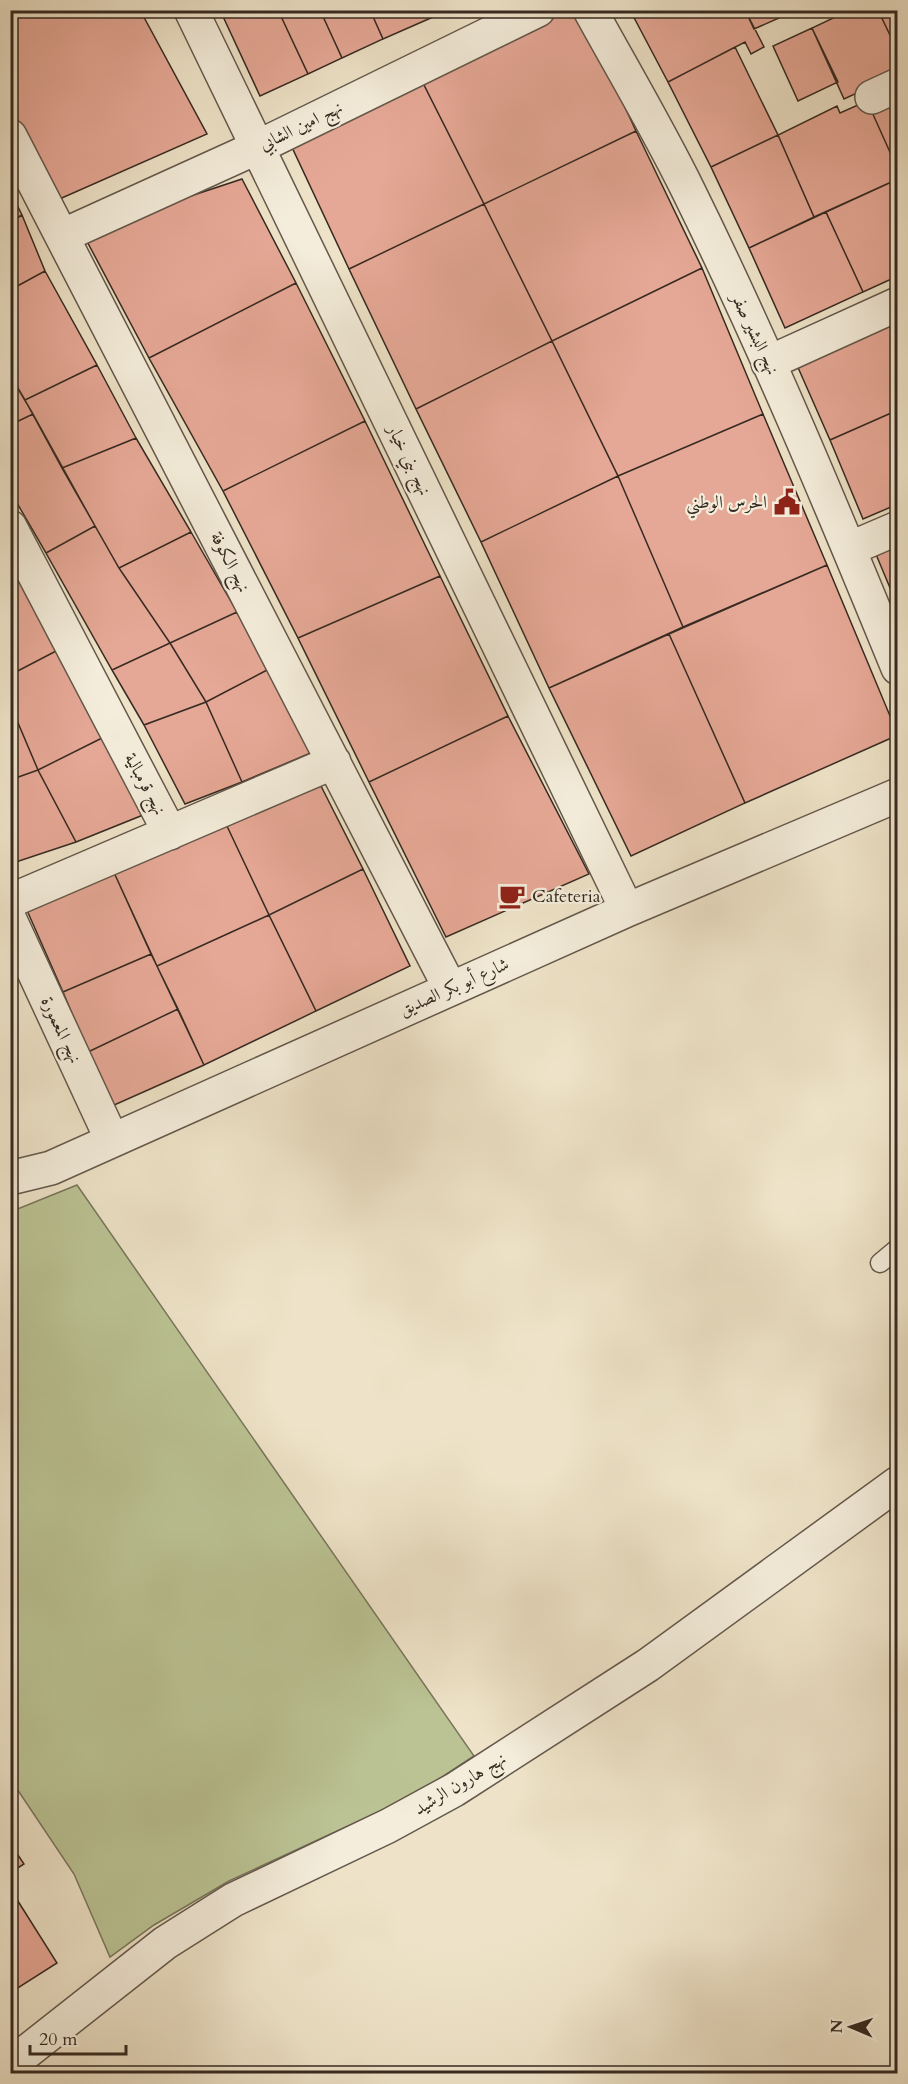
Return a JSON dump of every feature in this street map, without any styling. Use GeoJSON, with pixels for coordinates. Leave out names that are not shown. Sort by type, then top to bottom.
{"type":"FeatureCollection","features":[{"type":"Feature","properties":{"kind":"street","name":"نهج بني خيار"},"geometry":{"type":"LineString","coordinates":[[191,10],[627,910]]}},
{"type":"Feature","properties":{"kind":"street","name":"نهج امين الشابي"},"geometry":{"type":"LineString","coordinates":[[62,236],[258,147],[538,10]]}},
{"type":"Feature","properties":{"kind":"street","name":"نهج البشير صفر"},"geometry":{"type":"LineString","coordinates":[[590,10],[688,189],[768,363],[849,549],[897,668]]}},
{"type":"Feature","properties":{"kind":"street","name":"نهج الكوفة"},"geometry":{"type":"LineString","coordinates":[[10,136],[450,988]]}},
{"type":"Feature","properties":{"kind":"street"},"geometry":{"type":"LineString","coordinates":[[768,363],[897,304]]}},
{"type":"Feature","properties":{"kind":"street","name":"نهج قرمبالية"},"geometry":{"type":"LineString","coordinates":[[10,527],[170,833]]}},
{"type":"Feature","properties":{"kind":"street"},"geometry":{"type":"LineString","coordinates":[[849,549],[897,528]]}},
{"type":"Feature","properties":{"kind":"street"},"geometry":{"type":"LineString","coordinates":[[10,901],[334,762]]}},
{"type":"Feature","properties":{"kind":"street","name":"شارع أبو بكر الصديق"},"geometry":{"type":"LineString","coordinates":[[10,1178],[51,1168],[450,988],[897,795]]}},
{"type":"Feature","properties":{"kind":"street","name":"نهج المعمورة"},"geometry":{"type":"LineString","coordinates":[[10,920],[112,1140]]}},
{"type":"Feature","properties":{"kind":"street","name":"نهج هارون الرشيد"},"geometry":{"type":"LineString","coordinates":[[13,2056],[165,1943],[233,1900],[388,1826],[445,1795],[590,1704],[731,1606],[897,1483]]}},
{"type":"Feature","properties":{"kind":"lane"},"geometry":{"type":"LineString","coordinates":[[880,1263],[897,1248]]}},
{"type":"Feature","properties":{"kind":"green space"},"geometry":{"type":"Polygon","coordinates":[[[77,1185],[474,1756],[413,1796],[229,1881],[154,1925],[110,1957],[74,1874],[11,1780],[10,1212],[77,1185]]]}},
{"type":"Feature","properties":{"kind":"building"},"geometry":{"type":"Polygon","coordinates":[[[10,10],[140,10],[207,134],[55,201],[10,115],[10,10]]]}},
{"type":"Feature","properties":{"kind":"building"},"geometry":{"type":"Polygon","coordinates":[[[220,10],[278,10],[308,74],[260,96],[220,10]]]}},
{"type":"Feature","properties":{"kind":"building"},"geometry":{"type":"Polygon","coordinates":[[[278,10],[320,10],[342,58],[308,74],[278,10]]]}},
{"type":"Feature","properties":{"kind":"building"},"geometry":{"type":"Polygon","coordinates":[[[320,10],[370,10],[383,39],[342,58],[320,10]]]}},
{"type":"Feature","properties":{"kind":"building"},"geometry":{"type":"Polygon","coordinates":[[[370,10],[430,10],[433,17],[383,39],[370,10]]]}},
{"type":"Feature","properties":{"kind":"building"},"geometry":{"type":"Polygon","coordinates":[[[430,10],[447,10],[433,17],[430,10]]]}},
{"type":"Feature","properties":{"kind":"building"},"geometry":{"type":"Polygon","coordinates":[[[568,10],[580,10],[636,131],[484,204],[422,81],[568,10]]]}},
{"type":"Feature","properties":{"kind":"building"},"geometry":{"type":"Polygon","coordinates":[[[630,10],[745,10],[764,47],[751,54],[745,42],[668,82],[630,10]]]}},
{"type":"Feature","properties":{"kind":"building"},"geometry":{"type":"Polygon","coordinates":[[[745,10],[797,10],[754,29],[745,10]]]}},
{"type":"Feature","properties":{"kind":"building"},"geometry":{"type":"Polygon","coordinates":[[[850,10],[878,10],[898,52],[898,74],[844,99],[812,28],[850,10]]]}},
{"type":"Feature","properties":{"kind":"building"},"geometry":{"type":"Polygon","coordinates":[[[878,10],[898,10],[898,52],[878,10]]]}},
{"type":"Feature","properties":{"kind":"building"},"geometry":{"type":"Polygon","coordinates":[[[812,28],[838,82],[798,101],[773,46],[812,28]]]}},
{"type":"Feature","properties":{"kind":"building"},"geometry":{"type":"Polygon","coordinates":[[[735,47],[778,135],[711,167],[668,82],[735,47]]]}},
{"type":"Feature","properties":{"kind":"building"},"geometry":{"type":"Polygon","coordinates":[[[422,81],[484,204],[349,269],[290,143],[422,81]]]}},
{"type":"Feature","properties":{"kind":"building"},"geometry":{"type":"Polygon","coordinates":[[[898,87],[898,170],[867,101],[898,87]]]}},
{"type":"Feature","properties":{"kind":"building"},"geometry":{"type":"Polygon","coordinates":[[[867,101],[898,170],[898,179],[814,217],[778,135],[837,106],[840,113],[867,101]]]}},
{"type":"Feature","properties":{"kind":"building"},"geometry":{"type":"Polygon","coordinates":[[[636,131],[702,268],[552,341],[484,204],[636,131]]]}},
{"type":"Feature","properties":{"kind":"building"},"geometry":{"type":"Polygon","coordinates":[[[778,135],[814,217],[749,248],[711,167],[778,135]]]}},
{"type":"Feature","properties":{"kind":"building"},"geometry":{"type":"Polygon","coordinates":[[[242,179],[296,283],[149,358],[82,232],[242,179]]]}},
{"type":"Feature","properties":{"kind":"building"},"geometry":{"type":"Polygon","coordinates":[[[898,179],[898,276],[863,292],[826,212],[898,179]]]}},
{"type":"Feature","properties":{"kind":"building"},"geometry":{"type":"Polygon","coordinates":[[[10,191],[22,215],[10,222],[10,191]]]}},
{"type":"Feature","properties":{"kind":"building"},"geometry":{"type":"Polygon","coordinates":[[[484,204],[552,341],[416,409],[349,269],[484,204]]]}},
{"type":"Feature","properties":{"kind":"building"},"geometry":{"type":"Polygon","coordinates":[[[826,212],[863,292],[785,328],[749,248],[826,212]]]}},
{"type":"Feature","properties":{"kind":"building"},"geometry":{"type":"Polygon","coordinates":[[[22,215],[45,271],[10,290],[10,222],[22,215]]]}},
{"type":"Feature","properties":{"kind":"building"},"geometry":{"type":"Polygon","coordinates":[[[702,268],[763,414],[618,476],[552,341],[702,268]]]}},
{"type":"Feature","properties":{"kind":"building"},"geometry":{"type":"Polygon","coordinates":[[[45,271],[97,365],[25,400],[10,375],[10,290],[45,271]]]}},
{"type":"Feature","properties":{"kind":"building"},"geometry":{"type":"Polygon","coordinates":[[[296,283],[365,421],[223,491],[149,358],[296,283]]]}},
{"type":"Feature","properties":{"kind":"building"},"geometry":{"type":"Polygon","coordinates":[[[892,320],[898,333],[898,410],[830,440],[796,363],[892,320]]]}},
{"type":"Feature","properties":{"kind":"building"},"geometry":{"type":"Polygon","coordinates":[[[552,341],[618,476],[481,542],[416,409],[552,341]]]}},
{"type":"Feature","properties":{"kind":"building"},"geometry":{"type":"Polygon","coordinates":[[[97,365],[136,438],[62,468],[25,400],[97,365]]]}},
{"type":"Feature","properties":{"kind":"building"},"geometry":{"type":"Polygon","coordinates":[[[10,375],[33,414],[10,425],[10,375]]]}},
{"type":"Feature","properties":{"kind":"building"},"geometry":{"type":"Polygon","coordinates":[[[898,410],[898,504],[863,519],[830,440],[898,410]]]}},
{"type":"Feature","properties":{"kind":"building"},"geometry":{"type":"Polygon","coordinates":[[[33,414],[95,526],[46,553],[10,491],[10,425],[33,414]]]}},
{"type":"Feature","properties":{"kind":"building"},"geometry":{"type":"Polygon","coordinates":[[[763,414],[827,565],[683,627],[618,476],[763,414]]]}},
{"type":"Feature","properties":{"kind":"building"},"geometry":{"type":"Polygon","coordinates":[[[365,421],[440,576],[298,638],[223,491],[365,421]]]}},
{"type":"Feature","properties":{"kind":"building"},"geometry":{"type":"Polygon","coordinates":[[[136,438],[191,532],[119,568],[62,468],[136,438]]]}},
{"type":"Feature","properties":{"kind":"building"},"geometry":{"type":"Polygon","coordinates":[[[618,476],[683,627],[549,688],[481,542],[618,476]]]}},
{"type":"Feature","properties":{"kind":"building"},"geometry":{"type":"Polygon","coordinates":[[[95,526],[119,568],[170,643],[112,670],[46,553],[95,526]]]}},
{"type":"Feature","properties":{"kind":"building"},"geometry":{"type":"Polygon","coordinates":[[[191,532],[237,612],[170,643],[119,568],[191,532]]]}},
{"type":"Feature","properties":{"kind":"building"},"geometry":{"type":"Polygon","coordinates":[[[898,543],[898,607],[875,552],[898,543]]]}},
{"type":"Feature","properties":{"kind":"building"},"geometry":{"type":"Polygon","coordinates":[[[827,565],[898,735],[745,803],[669,634],[827,565]]]}},
{"type":"Feature","properties":{"kind":"building"},"geometry":{"type":"Polygon","coordinates":[[[21,573],[58,650],[10,675],[10,578],[21,573]]]}},
{"type":"Feature","properties":{"kind":"building"},"geometry":{"type":"Polygon","coordinates":[[[440,576],[508,716],[369,782],[298,638],[440,576]]]}},
{"type":"Feature","properties":{"kind":"building"},"geometry":{"type":"Polygon","coordinates":[[[237,612],[269,669],[206,702],[170,643],[237,612]]]}},
{"type":"Feature","properties":{"kind":"building"},"geometry":{"type":"Polygon","coordinates":[[[669,634],[745,803],[631,856],[549,688],[669,634]]]}},
{"type":"Feature","properties":{"kind":"building"},"geometry":{"type":"Polygon","coordinates":[[[170,643],[206,702],[144,725],[112,670],[170,643]]]}},
{"type":"Feature","properties":{"kind":"building"},"geometry":{"type":"Polygon","coordinates":[[[58,650],[106,736],[38,770],[10,704],[10,675],[58,650]]]}},
{"type":"Feature","properties":{"kind":"building"},"geometry":{"type":"Polygon","coordinates":[[[269,669],[313,752],[242,782],[206,702],[269,669]]]}},
{"type":"Feature","properties":{"kind":"building"},"geometry":{"type":"Polygon","coordinates":[[[206,702],[242,782],[185,804],[144,725],[206,702]]]}},
{"type":"Feature","properties":{"kind":"building"},"geometry":{"type":"Polygon","coordinates":[[[10,704],[38,770],[10,780],[10,704]]]}},
{"type":"Feature","properties":{"kind":"building"},"geometry":{"type":"Polygon","coordinates":[[[508,716],[589,874],[446,937],[369,782],[508,716]]]}},
{"type":"Feature","properties":{"kind":"building"},"geometry":{"type":"Polygon","coordinates":[[[106,736],[148,813],[76,842],[38,770],[106,736]]]}},
{"type":"Feature","properties":{"kind":"building"},"geometry":{"type":"Polygon","coordinates":[[[38,770],[76,842],[10,864],[10,780],[38,770]]]}},
{"type":"Feature","properties":{"kind":"building"},"geometry":{"type":"Polygon","coordinates":[[[321,786],[363,869],[269,915],[226,824],[321,786]]]}},
{"type":"Feature","properties":{"kind":"building"},"geometry":{"type":"Polygon","coordinates":[[[226,824],[269,915],[157,966],[111,866],[226,824]]]}},
{"type":"Feature","properties":{"kind":"building"},"geometry":{"type":"Polygon","coordinates":[[[111,866],[151,954],[63,992],[22,899],[111,866]]]}},
{"type":"Feature","properties":{"kind":"building"},"geometry":{"type":"Polygon","coordinates":[[[363,869],[410,966],[316,1011],[269,915],[363,869]]]}},
{"type":"Feature","properties":{"kind":"building"},"geometry":{"type":"Polygon","coordinates":[[[269,915],[316,1011],[204,1065],[157,966],[269,915]]]}},
{"type":"Feature","properties":{"kind":"building"},"geometry":{"type":"Polygon","coordinates":[[[151,954],[178,1009],[88,1052],[63,992],[151,954]]]}},
{"type":"Feature","properties":{"kind":"building"},"geometry":{"type":"Polygon","coordinates":[[[178,1009],[204,1065],[112,1106],[88,1052],[178,1009]]]}},
{"type":"Feature","properties":{"kind":"building"},"geometry":{"type":"Polygon","coordinates":[[[10,1843],[24,1864],[10,1873],[10,1843]]]}},
{"type":"Feature","properties":{"kind":"building"},"geometry":{"type":"Polygon","coordinates":[[[16,1898],[57,1963],[10,1993],[10,1902],[16,1898]]]}},
{"type":"Feature","properties":{"kind":"place","name":"الحرس الوطني"},"geometry":{"type":"Point","coordinates":[787,502]}},
{"type":"Feature","properties":{"kind":"place","name":"Cafeteria"},"geometry":{"type":"Point","coordinates":[512,896]}}]}
